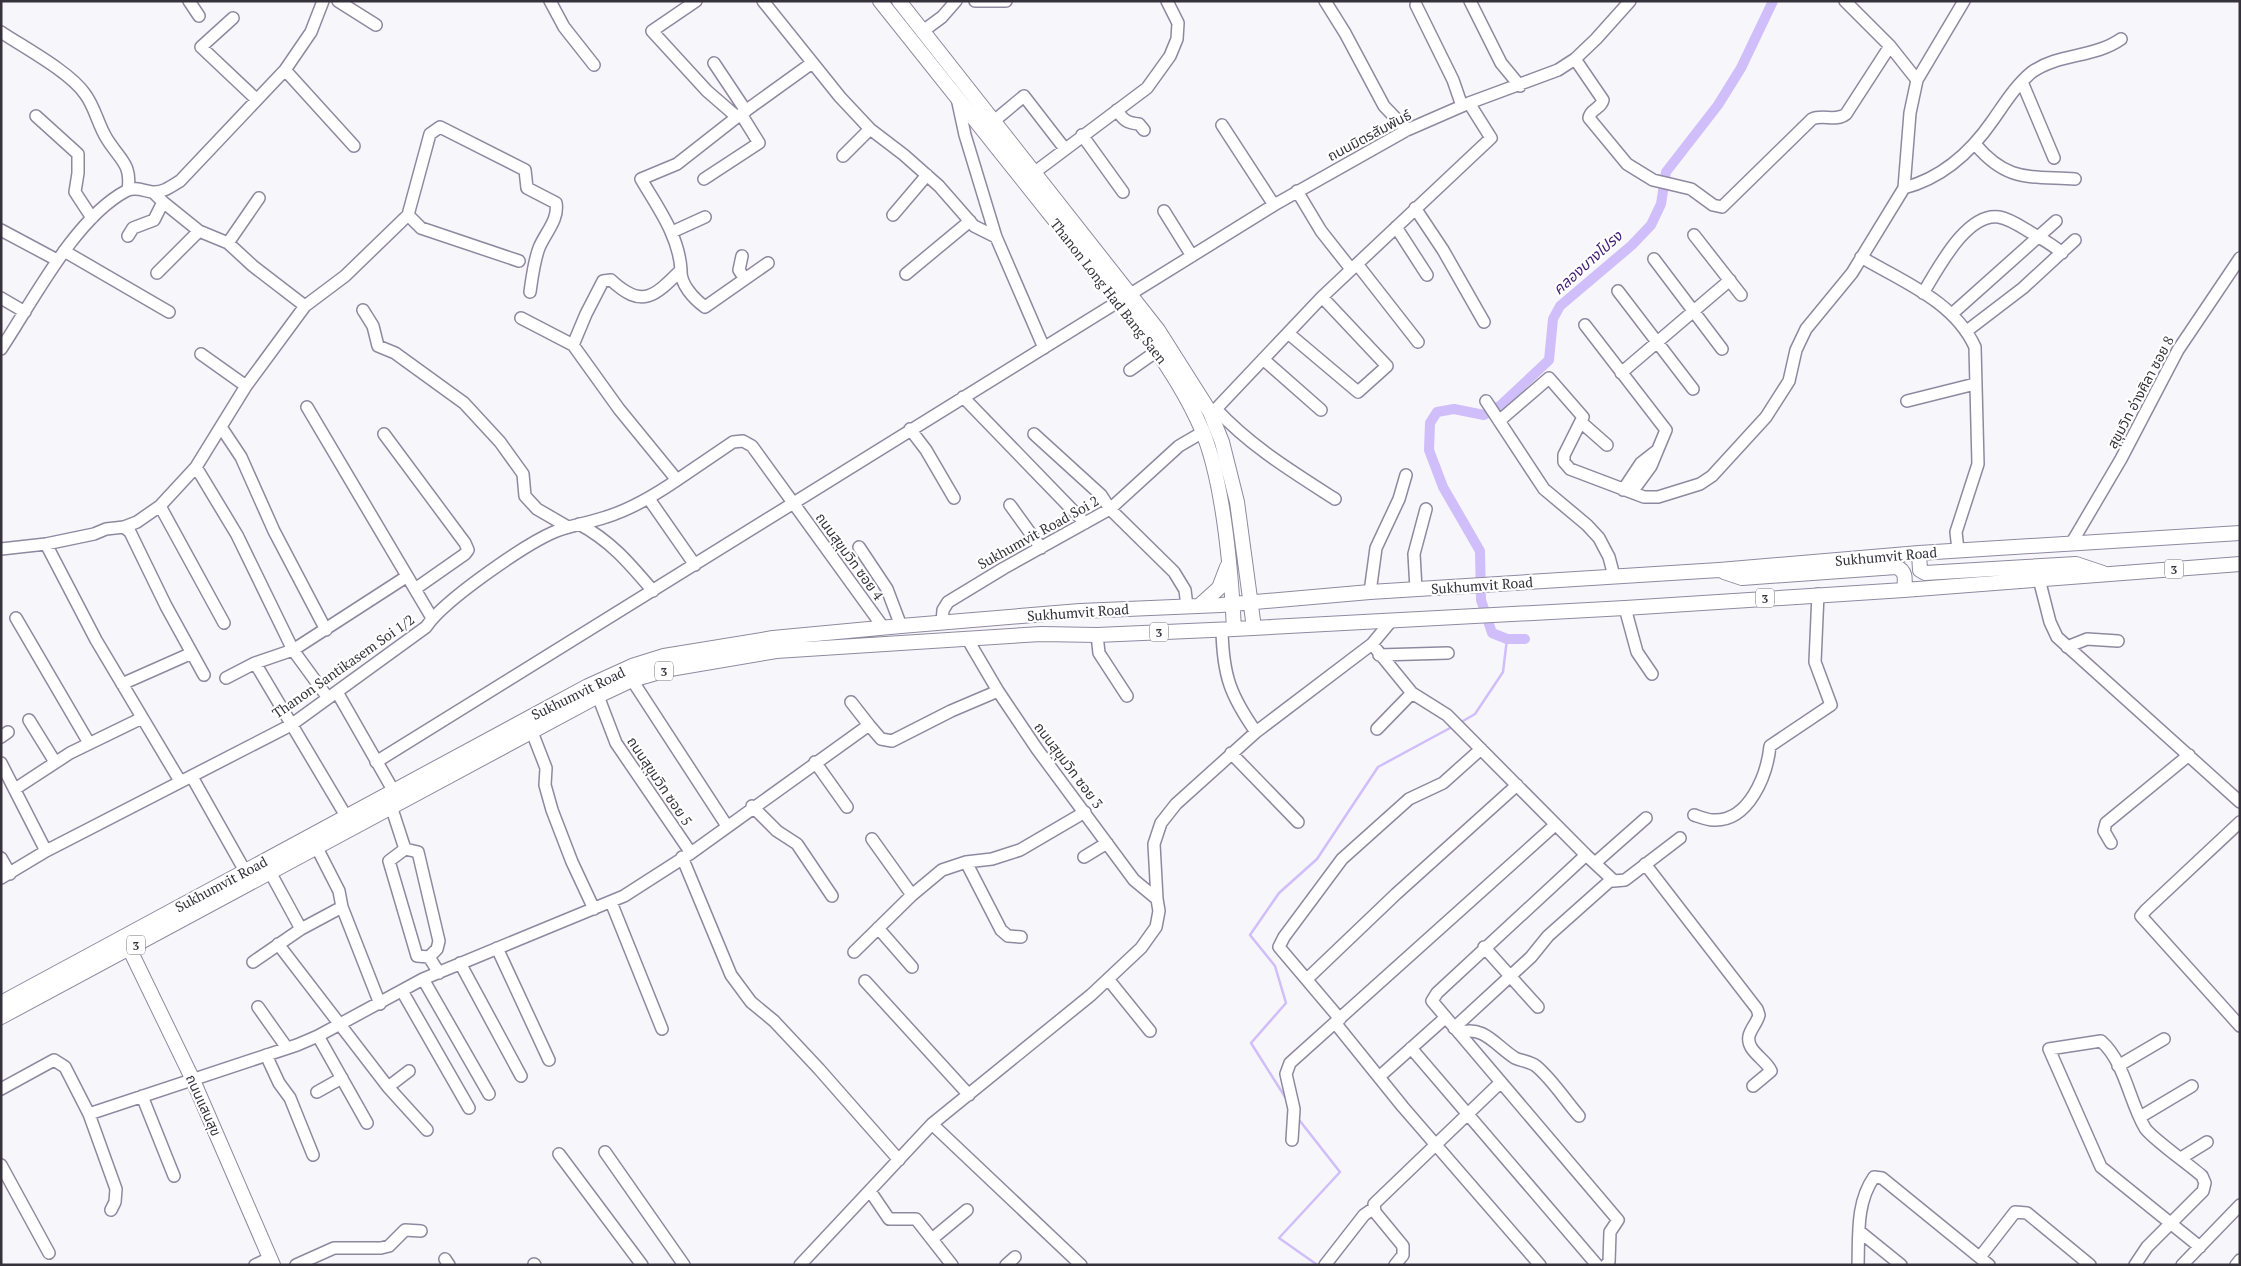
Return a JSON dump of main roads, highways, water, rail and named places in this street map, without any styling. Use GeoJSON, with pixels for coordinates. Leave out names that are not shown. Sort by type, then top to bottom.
{"type":"FeatureCollection","features":[{"type":"Feature","properties":{"kind":"main road","name":"Thanon Long Had Bang Saen"},"geometry":{"type":"LineString","coordinates":[[880,1],[957,98],[1124,298],[1163,338],[1213,410],[1230,472],[1246,562],[1254,628]]}},
{"type":"Feature","properties":{"kind":"main road","name":"Thanon Long Had Bang Saen"},"geometry":{"type":"LineString","coordinates":[[899,1],[1035,172],[1124,298],[1189,403],[1202,432],[1212,463],[1221,508],[1233,604],[1228,629]]}},
{"type":"Feature","properties":{"kind":"main road","name":"Sukhumvit Road"},"geometry":{"type":"LineString","coordinates":[[1,1003],[601,679],[664,656],[774,638],[942,622],[1252,603],[1370,592],[1719,570],[1958,550],[2240,533]]}},
{"type":"Feature","properties":{"kind":"main road"},"geometry":{"type":"LineString","coordinates":[[1919,553],[1918,565],[1920,570],[1926,573],[2076,564],[2109,575]]}},
{"type":"Feature","properties":{"kind":"main road"},"geometry":{"type":"LineString","coordinates":[[1246,562],[1254,586],[1260,592],[1282,600]]}},
{"type":"Feature","properties":{"kind":"main road"},"geometry":{"type":"LineString","coordinates":[[1193,606],[1219,588],[1228,564]]}},
{"type":"Feature","properties":{"kind":"main road","name":"Sukhumvit Road"},"geometry":{"type":"LineString","coordinates":[[1,1017],[598,696],[632,680],[670,669],[776,651],[1041,634],[1097,635],[1625,608],[1818,594],[1904,590],[2240,564]]}},
{"type":"Feature","properties":{"kind":"main road"},"geometry":{"type":"LineString","coordinates":[[1719,570],[1742,578],[1896,567],[1904,573],[1904,590]]}},
{"type":"Feature","properties":{"kind":"main road","name":"ถนนแสนสุข"},"geometry":{"type":"LineString","coordinates":[[129,948],[192,1078],[272,1261]]}},
{"type":"Feature","properties":{"kind":"waterway","name":"คลองบางโปรง"},"geometry":{"type":"LineString","coordinates":[[1525,639],[1507,639],[1492,633],[1481,600],[1480,551],[1443,487],[1429,450],[1430,423],[1437,412],[1454,409],[1484,415],[1501,405],[1549,360],[1553,319],[1560,306],[1632,245],[1651,225],[1661,204],[1666,172],[1718,105],[1741,68],[1773,1]]}},
{"type":"Feature","properties":{"kind":"waterway"},"geometry":{"type":"LineString","coordinates":[[1463,721],[1475,714],[1503,672],[1507,639]]}},
{"type":"Feature","properties":{"kind":"waterway"},"geometry":{"type":"LineString","coordinates":[[1287,1100],[1251,1043],[1286,1003],[1275,966],[1250,935],[1279,893],[1317,859],[1378,767],[1450,728]]}},
{"type":"Feature","properties":{"kind":"waterway"},"geometry":{"type":"LineString","coordinates":[[1300,1121],[1340,1172],[1279,1238],[1316,1264]]}}]}
